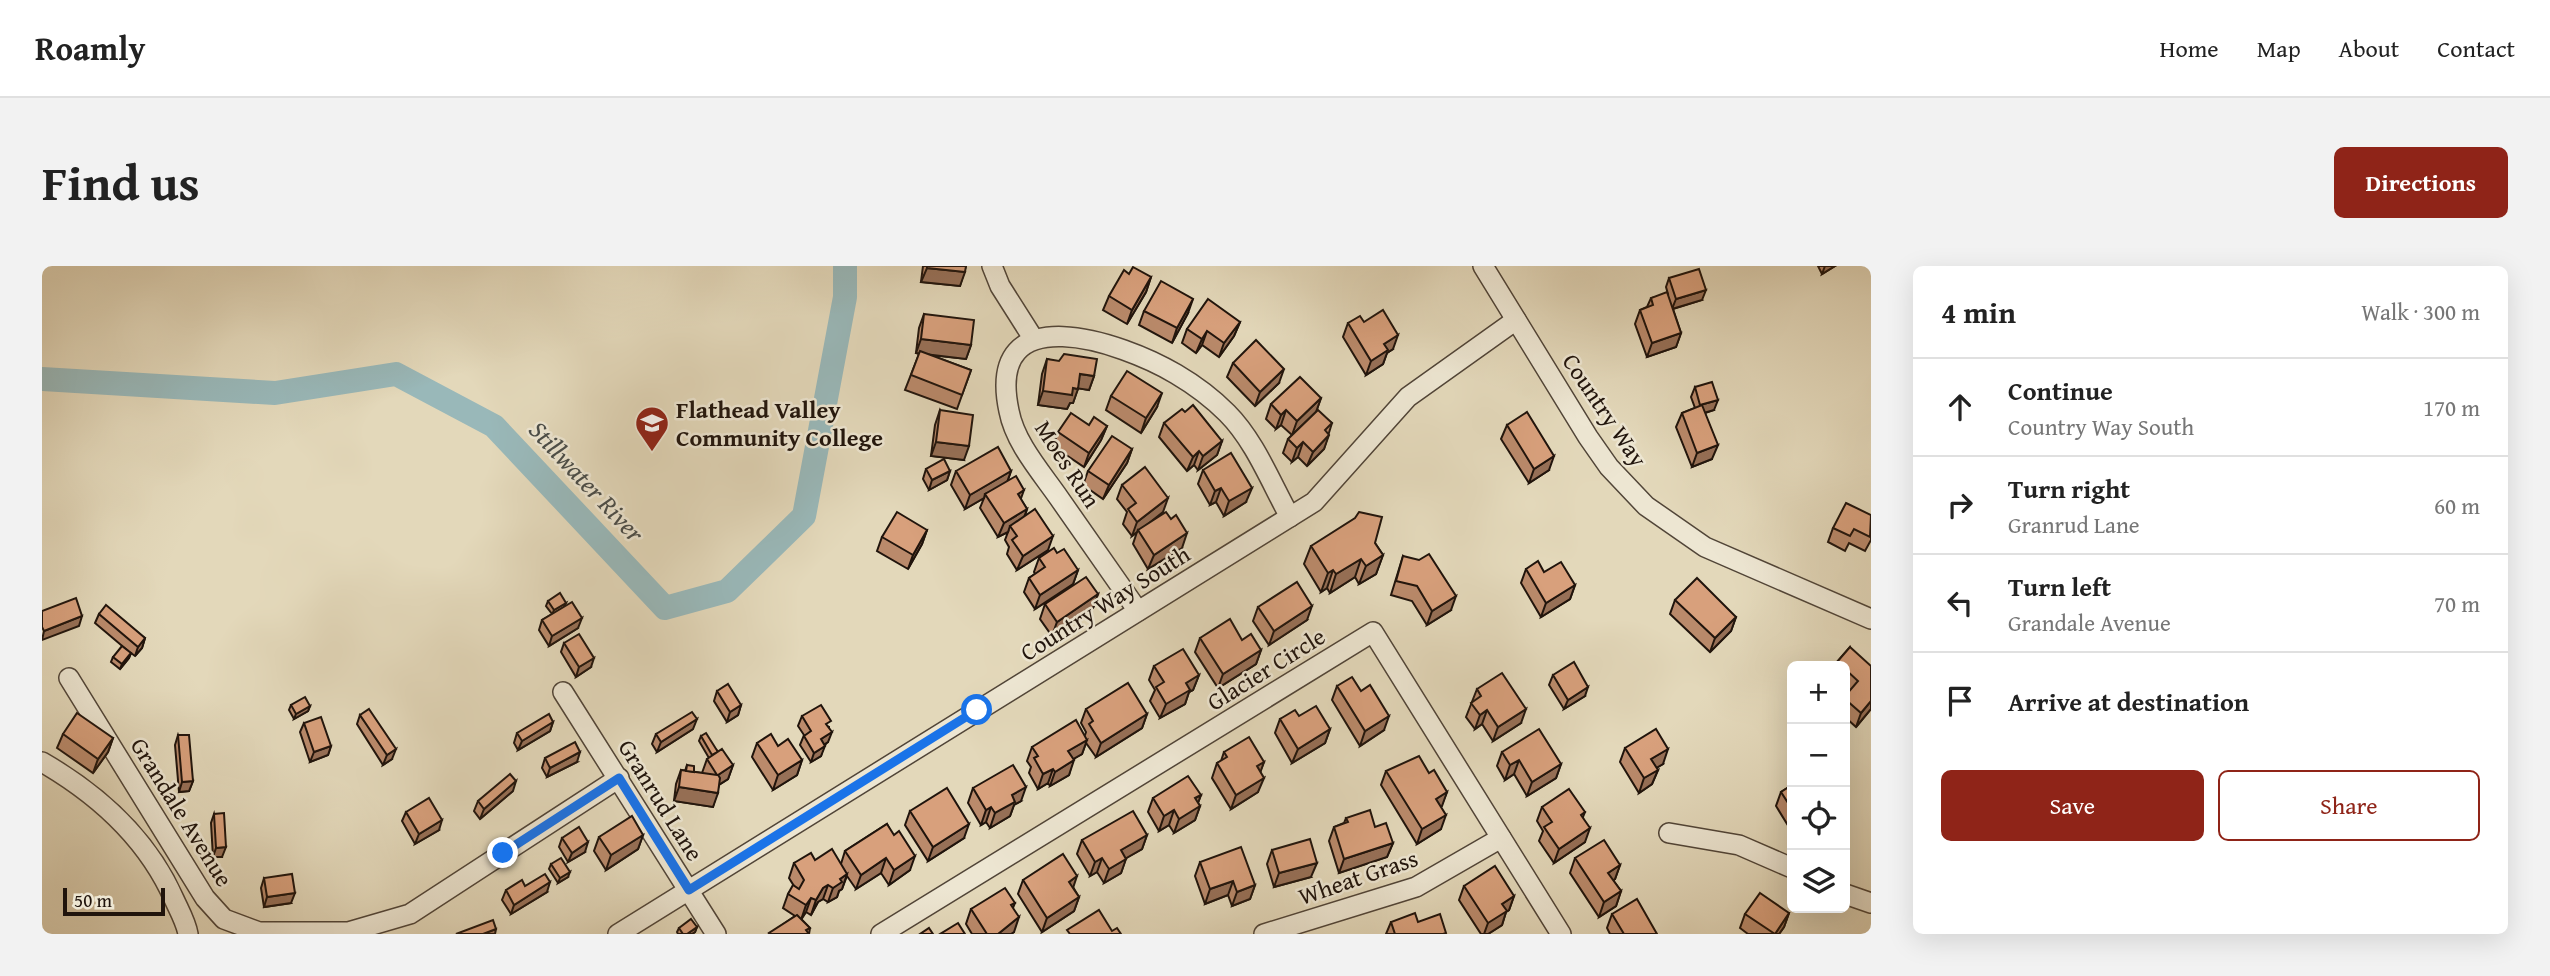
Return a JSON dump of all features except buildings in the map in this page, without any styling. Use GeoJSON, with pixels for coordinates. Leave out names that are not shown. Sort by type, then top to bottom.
{"type":"FeatureCollection","features":[{"type":"Feature","properties":{"kind":"street"},"geometry":{"type":"LineString","coordinates":[[992,266],[1000,286],[1033,338],[1051,335],[1091,340],[1177,374],[1227,414],[1248,441],[1290,517]]}},
{"type":"Feature","properties":{"kind":"street","name":"Country Way"},"geometry":{"type":"LineString","coordinates":[[1483,266],[1609,467],[1646,506],[1705,547],[1871,619]]}},
{"type":"Feature","properties":{"kind":"street","name":"Country Way South"},"geometry":{"type":"LineString","coordinates":[[618,934],[1314,502],[1408,397],[1516,320]]}},
{"type":"Feature","properties":{"kind":"street","name":"Moes Run"},"geometry":{"type":"LineString","coordinates":[[1033,338],[1015,353],[1006,379],[1009,412],[1025,449],[1138,611]]}},
{"type":"Feature","properties":{"kind":"street","name":"Glacier Circle"},"geometry":{"type":"LineString","coordinates":[[881,934],[1373,632],[1560,934]]}},
{"type":"Feature","properties":{"kind":"street","name":"Grandale Avenue"},"geometry":{"type":"LineString","coordinates":[[69,678],[205,898],[224,919],[259,932],[348,932],[410,914],[619,778]]}},
{"type":"Feature","properties":{"kind":"street","name":"Granrud Lane"},"geometry":{"type":"LineString","coordinates":[[563,692],[716,934]]}},
{"type":"Feature","properties":{"kind":"street"},"geometry":{"type":"LineString","coordinates":[[42,762],[97,799],[145,845],[165,879],[188,934]]}},
{"type":"Feature","properties":{"kind":"street"},"geometry":{"type":"LineString","coordinates":[[1669,833],[1739,845],[1787,866]]}},
{"type":"Feature","properties":{"kind":"street","name":"Wheat Grass"},"geometry":{"type":"LineString","coordinates":[[1264,934],[1416,887],[1501,838]]}},
{"type":"Feature","properties":{"kind":"street"},"geometry":{"type":"LineString","coordinates":[[1850,896],[1871,903]]}},
{"type":"Feature","properties":{"kind":"waterway","name":"Stillwater River"},"geometry":{"type":"LineString","coordinates":[[42,379],[275,393],[396,374],[494,426],[665,608],[727,591],[804,516],[845,297],[845,266]]}},
{"type":"Feature","properties":{"kind":"place","name":"Flathead Valley Community College"},"geometry":{"type":"Point","coordinates":[652,453]}},
{"type":"Feature","properties":{"kind":"route"},"geometry":{"type":"LineString","coordinates":[[503,853],[619,778],[689,890],[977,710]]}}]}
